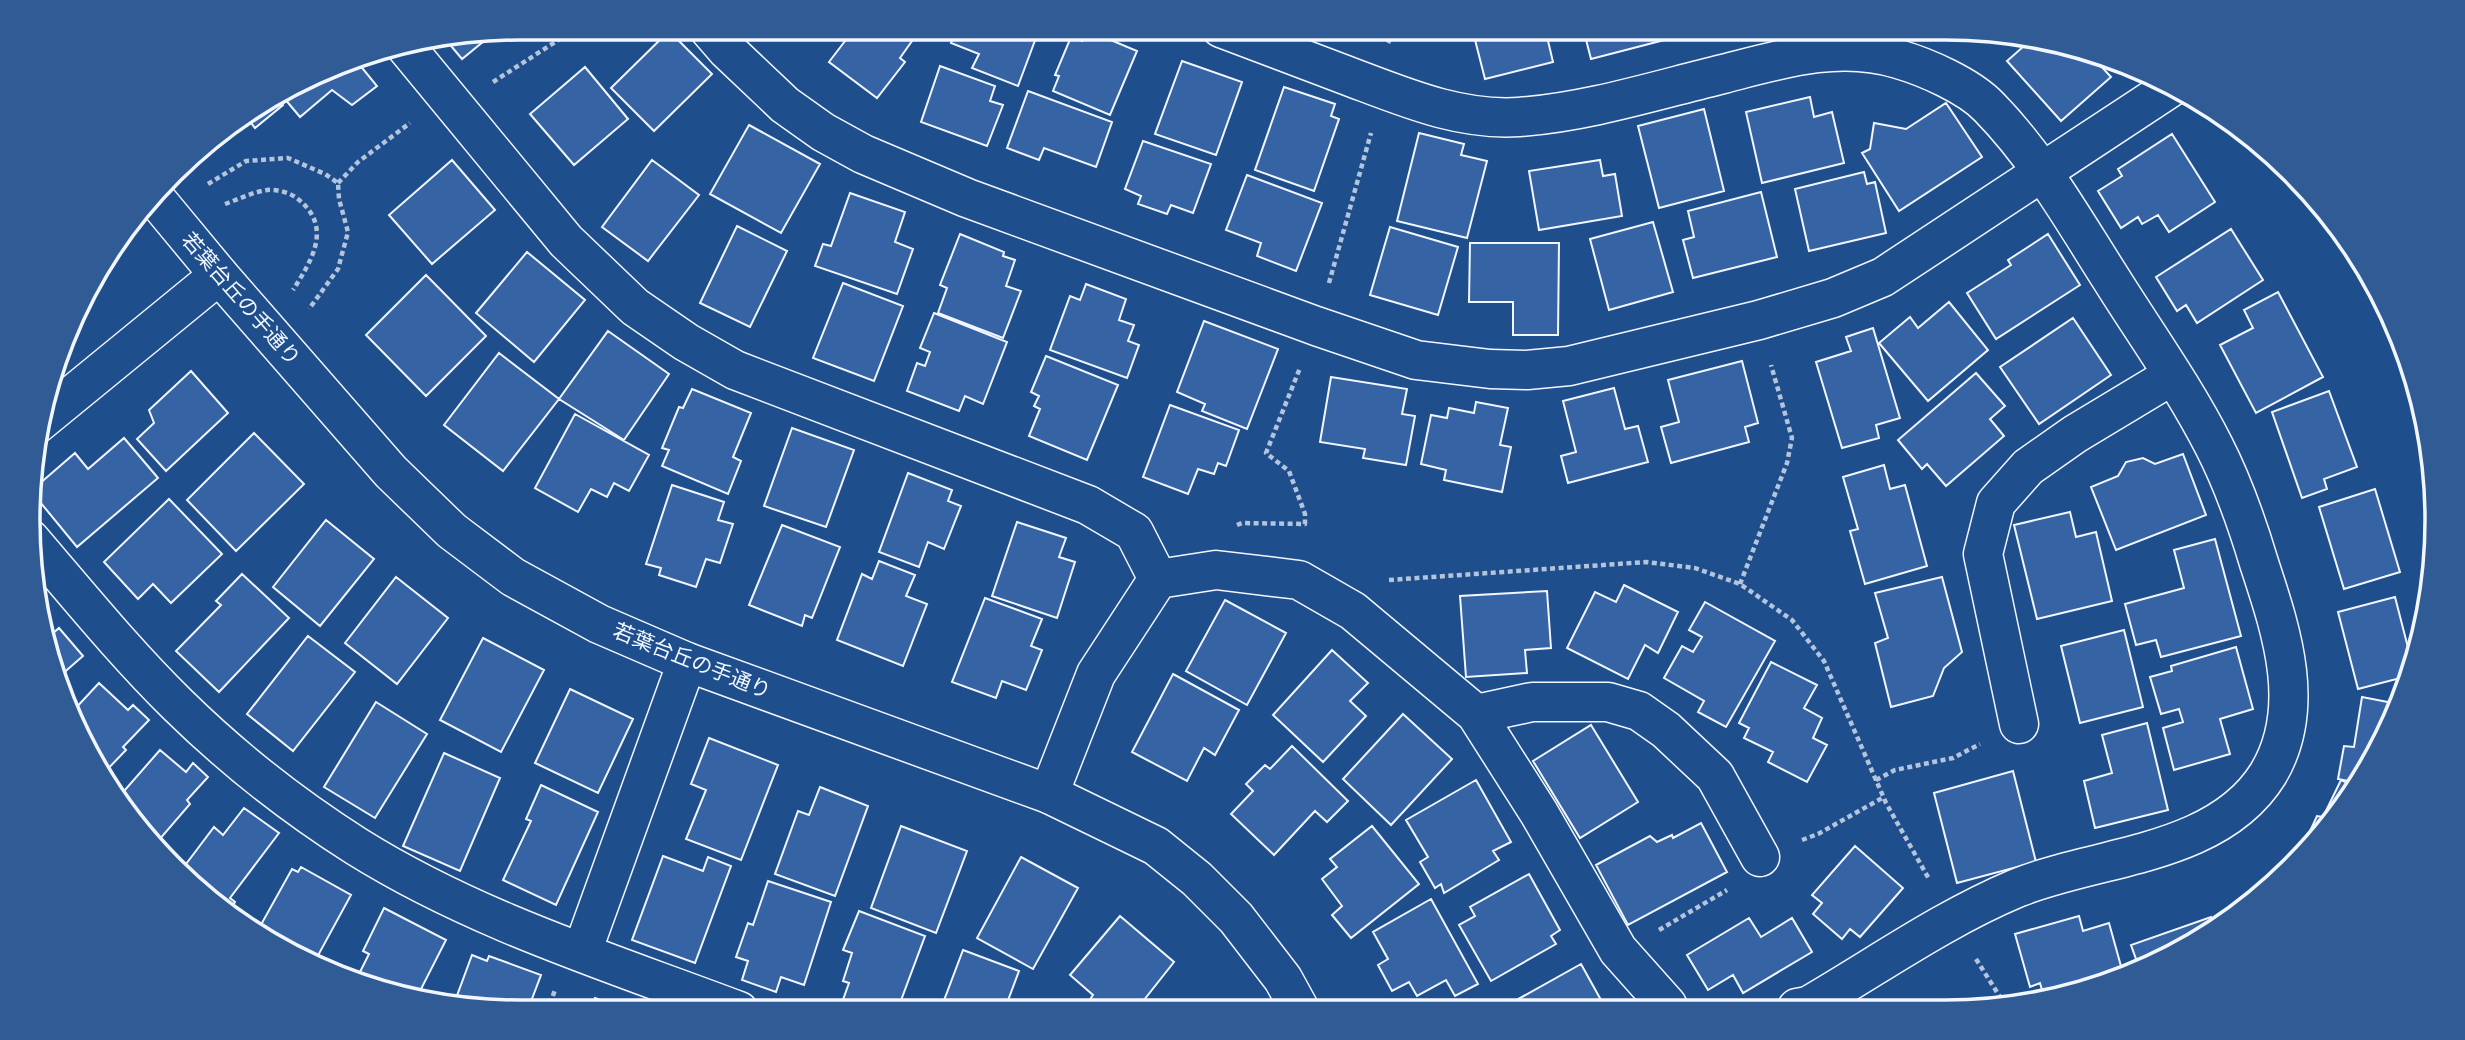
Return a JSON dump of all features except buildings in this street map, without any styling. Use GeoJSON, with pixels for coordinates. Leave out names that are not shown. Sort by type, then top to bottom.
{"type":"FeatureCollection","features":[{"type":"Feature","properties":{"kind":"street"},"geometry":{"type":"LineString","coordinates":[[718,40],[785,104],[823,132],[863,154],[967,198],[1316,327],[1416,359],[1490,369],[1527,370],[1569,366],[1759,320],[1833,298],[1883,277],[2162,93]]}},
{"type":"Feature","properties":{"kind":"street"},"geometry":{"type":"LineString","coordinates":[[1254,40],[1377,87],[1462,115],[1516,117],[1572,110],[1807,53],[1854,51],[1897,58],[1946,78],[1986,103],[2042,171],[2215,447],[2245,518],[2275,610],[2287,665],[2287,732],[2267,776],[2236,810],[2186,839],[2022,886],[1952,919],[1818,1000]]}},
{"type":"Feature","properties":{"kind":"street"},"geometry":{"type":"LineString","coordinates":[[411,53],[566,241],[635,307],[686,342],[735,370],[1088,505],[1133,532],[1158,579]]}},
{"type":"Feature","properties":{"kind":"street","name":"若葉台丘の手通り"},"geometry":{"type":"LineString","coordinates":[[160,203],[391,472],[452,531],[524,583],[599,624],[687,662],[1049,794],[1156,846],[1198,879],[1236,918],[1283,979],[1295,1000]]}},
{"type":"Feature","properties":{"kind":"street"},"geometry":{"type":"LineString","coordinates":[[53,412],[219,275]]}},
{"type":"Feature","properties":{"kind":"street"},"geometry":{"type":"LineString","coordinates":[[2019,724],[1983,554],[1996,503],[2028,467],[2075,434],[2172,375]]}},
{"type":"Feature","properties":{"kind":"street"},"geometry":{"type":"LineString","coordinates":[[41,552],[134,660],[178,706],[306,812],[410,877],[528,933],[709,1000]]}},
{"type":"Feature","properties":{"kind":"street"},"geometry":{"type":"LineString","coordinates":[[1049,794],[1096,674],[1158,579],[1216,570],[1299,580],[1353,611],[1476,714],[1539,813],[1618,950],[1665,1000]]}},
{"type":"Feature","properties":{"kind":"street"},"geometry":{"type":"LineString","coordinates":[[582,951],[687,662]]}},
{"type":"Feature","properties":{"kind":"street"},"geometry":{"type":"LineString","coordinates":[[1476,714],[1532,702],[1608,702],[1639,711],[1666,730],[1715,776],[1760,857]]}},
{"type":"Feature","properties":{"kind":"path"},"geometry":{"type":"LineString","coordinates":[[490,84],[558,40]]}},
{"type":"Feature","properties":{"kind":"path"},"geometry":{"type":"LineString","coordinates":[[1385,48],[1389,40]]}},
{"type":"Feature","properties":{"kind":"path"},"geometry":{"type":"LineString","coordinates":[[1329,285],[1374,122]]}},
{"type":"Feature","properties":{"kind":"path"},"geometry":{"type":"LineString","coordinates":[[308,310],[338,269],[348,232],[339,199],[338,183],[358,162],[408,125]]}},
{"type":"Feature","properties":{"kind":"path"},"geometry":{"type":"LineString","coordinates":[[208,184],[246,161],[288,158],[325,174],[338,183]]}},
{"type":"Feature","properties":{"kind":"path"},"geometry":{"type":"LineString","coordinates":[[225,204],[269,190],[292,194],[307,206],[317,225],[316,242],[310,263],[293,290]]}},
{"type":"Feature","properties":{"kind":"path"},"geometry":{"type":"LineString","coordinates":[[1740,584],[1787,463],[1792,438],[1759,320]]}},
{"type":"Feature","properties":{"kind":"path"},"geometry":{"type":"LineString","coordinates":[[1242,523],[1305,524],[1305,514],[1289,471],[1266,453],[1303,362]]}},
{"type":"Feature","properties":{"kind":"path"},"geometry":{"type":"LineString","coordinates":[[1376,581],[1646,562],[1695,568],[1740,584],[1792,620],[1824,661],[1884,797],[1952,919],[2000,997]]}},
{"type":"Feature","properties":{"kind":"path"},"geometry":{"type":"LineString","coordinates":[[1876,780],[1895,770],[1952,758]]}},
{"type":"Feature","properties":{"kind":"path"},"geometry":{"type":"LineString","coordinates":[[1818,834],[1884,797]]}},
{"type":"Feature","properties":{"kind":"path"},"geometry":{"type":"LineString","coordinates":[[1618,950],[1644,939],[1742,882],[1760,857]]}}]}
